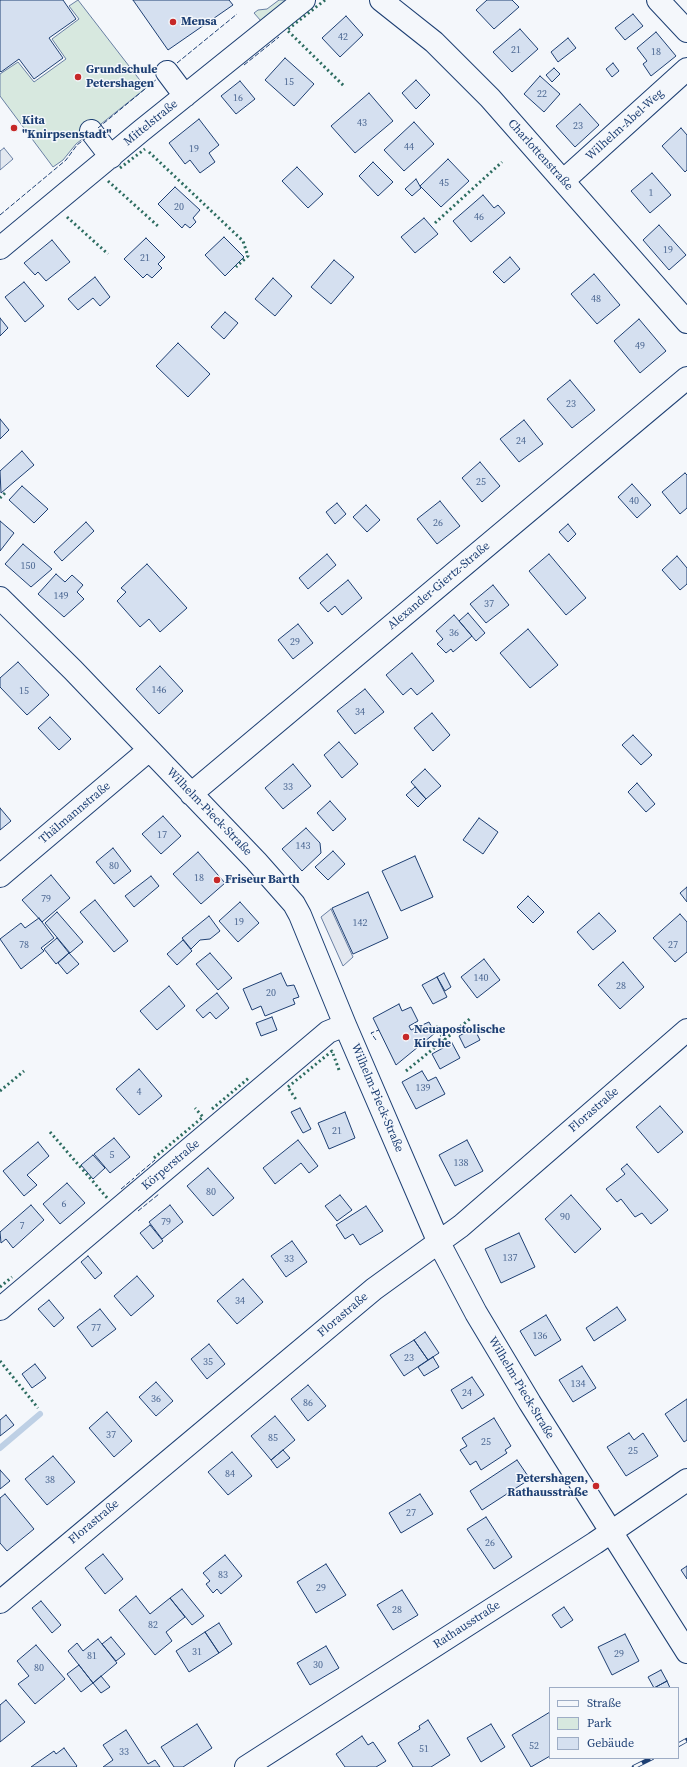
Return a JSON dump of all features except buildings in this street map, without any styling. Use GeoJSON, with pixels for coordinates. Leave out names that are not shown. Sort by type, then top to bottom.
{"type":"FeatureCollection","features":[{"type":"Feature","properties":{"kind":"street","name":"Mittelstraße"},"geometry":{"type":"LineString","coordinates":[[0,248],[304,0]]}},
{"type":"Feature","properties":{"kind":"street","name":"Charlottenstraße"},"geometry":{"type":"LineString","coordinates":[[381,0],[434,42],[490,98],[687,322]]}},
{"type":"Feature","properties":{"kind":"street"},"geometry":{"type":"LineString","coordinates":[[658,0],[687,31]]}},
{"type":"Feature","properties":{"kind":"street","name":"Wilhelm-Abel-Weg"},"geometry":{"type":"LineString","coordinates":[[563,181],[687,69]]}},
{"type":"Feature","properties":{"kind":"street"},"geometry":{"type":"LineString","coordinates":[[167,72],[185,96]]}},
{"type":"Feature","properties":{"kind":"street"},"geometry":{"type":"LineString","coordinates":[[91,131],[111,157]]}},
{"type":"Feature","properties":{"kind":"street","name":"Alexander-Giertz-Straße"},"geometry":{"type":"LineString","coordinates":[[191,794],[687,378]]}},
{"type":"Feature","properties":{"kind":"street","name":"Wilhelm-Pieck-Straße"},"geometry":{"type":"LineString","coordinates":[[0,598],[40,636],[256,861],[294,904],[439,1243],[476,1313],[522,1390],[687,1652]]}},
{"type":"Feature","properties":{"kind":"street","name":"Thälmannstraße"},"geometry":{"type":"LineString","coordinates":[[0,876],[149,750]]}},
{"type":"Feature","properties":{"kind":"street","name":"Körperstraße"},"geometry":{"type":"LineString","coordinates":[[0,1309],[328,1032],[345,1026]]}},
{"type":"Feature","properties":{"kind":"street","name":"Florastraße"},"geometry":{"type":"LineString","coordinates":[[0,1602],[368,1294],[439,1243],[687,1030]]}},
{"type":"Feature","properties":{"kind":"street","name":"Rathausstraße"},"geometry":{"type":"LineString","coordinates":[[246,1767],[611,1533],[687,1480]]}},
{"type":"Feature","properties":{"kind":"green space"},"geometry":{"type":"Polygon","coordinates":[[[78,0],[146,88],[76,144],[63,160],[53,167],[0,96],[0,74],[18,62],[34,82],[66,59],[52,39],[79,19],[69,6],[78,0]]]}},
{"type":"Feature","properties":{"kind":"green space"},"geometry":{"type":"Polygon","coordinates":[[[279,0],[287,0],[261,21],[254,13],[258,10],[267,9],[279,0]]]}},
{"type":"Feature","properties":{"kind":"shaded area"},"geometry":{"type":"Polygon","coordinates":[[[4,148],[13,159],[0,170],[0,151],[4,148]]]}},
{"type":"Feature","properties":{"kind":"shaded area"},"geometry":{"type":"Polygon","coordinates":[[[331,909],[353,957],[343,966],[321,917],[331,909]]]}},
{"type":"Feature","properties":{"kind":"waterway"},"geometry":{"type":"LineString","coordinates":[[0,1448],[40,1414]]}},
{"type":"Feature","properties":{"kind":"railway"},"geometry":{"type":"LineString","coordinates":[[679,1744],[687,1740]]}},
{"type":"Feature","properties":{"kind":"railway"},"geometry":{"type":"LineString","coordinates":[[634,1767],[650,1759]]}},
{"type":"Feature","properties":{"kind":"hedge"},"geometry":{"type":"LineString","coordinates":[[325,0],[287,30],[345,87]]}},
{"type":"Feature","properties":{"kind":"hedge"},"geometry":{"type":"LineString","coordinates":[[120,168],[145,149]]}},
{"type":"Feature","properties":{"kind":"hedge"},"geometry":{"type":"LineString","coordinates":[[149,152],[243,241],[248,256],[236,267]]}},
{"type":"Feature","properties":{"kind":"hedge"},"geometry":{"type":"LineString","coordinates":[[435,223],[502,162]]}},
{"type":"Feature","properties":{"kind":"hedge"},"geometry":{"type":"LineString","coordinates":[[108,181],[159,227]]}},
{"type":"Feature","properties":{"kind":"hedge"},"geometry":{"type":"LineString","coordinates":[[67,217],[108,254]]}},
{"type":"Feature","properties":{"kind":"hedge"},"geometry":{"type":"LineString","coordinates":[[0,498],[6,492]]}},
{"type":"Feature","properties":{"kind":"hedge"},"geometry":{"type":"LineString","coordinates":[[406,1071],[471,1018]]}},
{"type":"Feature","properties":{"kind":"hedge"},"geometry":{"type":"LineString","coordinates":[[436,1026],[444,1040]]}},
{"type":"Feature","properties":{"kind":"hedge"},"geometry":{"type":"LineString","coordinates":[[288,1087],[332,1051],[339,1070]]}},
{"type":"Feature","properties":{"kind":"hedge"},"geometry":{"type":"LineString","coordinates":[[0,1091],[24,1071]]}},
{"type":"Feature","properties":{"kind":"hedge"},"geometry":{"type":"LineString","coordinates":[[212,1109],[250,1077]]}},
{"type":"Feature","properties":{"kind":"hedge"},"geometry":{"type":"LineString","coordinates":[[289,1089],[297,1101]]}},
{"type":"Feature","properties":{"kind":"hedge"},"geometry":{"type":"LineString","coordinates":[[154,1158],[203,1117],[195,1108]]}},
{"type":"Feature","properties":{"kind":"hedge"},"geometry":{"type":"LineString","coordinates":[[50,1132],[109,1200]]}},
{"type":"Feature","properties":{"kind":"hedge"},"geometry":{"type":"LineString","coordinates":[[0,1287],[12,1277]]}},
{"type":"Feature","properties":{"kind":"hedge"},"geometry":{"type":"LineString","coordinates":[[0,1361],[38,1408]]}},
{"type":"Feature","properties":{"kind":"fence"},"geometry":{"type":"LineString","coordinates":[[177,63],[237,14]]}},
{"type":"Feature","properties":{"kind":"fence"},"geometry":{"type":"LineString","coordinates":[[244,65],[279,37]]}},
{"type":"Feature","properties":{"kind":"fence"},"geometry":{"type":"LineString","coordinates":[[98,128],[157,79]]}},
{"type":"Feature","properties":{"kind":"fence"},"geometry":{"type":"LineString","coordinates":[[0,215],[66,160],[77,145],[86,138]]}},
{"type":"Feature","properties":{"kind":"fence"},"geometry":{"type":"LineString","coordinates":[[376,1040],[371,1033],[379,1030]]}},
{"type":"Feature","properties":{"kind":"fence"},"geometry":{"type":"LineString","coordinates":[[136,1176],[155,1160]]}},
{"type":"Feature","properties":{"kind":"fence"},"geometry":{"type":"LineString","coordinates":[[121,1189],[134,1178]]}},
{"type":"Feature","properties":{"kind":"fence"},"geometry":{"type":"LineString","coordinates":[[138,1211],[159,1194]]}},
{"type":"Feature","properties":{"kind":"place","name":"Mensa"},"geometry":{"type":"Point","coordinates":[173,22]}},
{"type":"Feature","properties":{"kind":"place","name":"Grundschule Petershagen"},"geometry":{"type":"Point","coordinates":[78,77]}},
{"type":"Feature","properties":{"kind":"place","name":"Kita \"Knirpsenstadt\""},"geometry":{"type":"Point","coordinates":[14,128]}},
{"type":"Feature","properties":{"kind":"place","name":"Friseur Barth"},"geometry":{"type":"Point","coordinates":[217,880]}},
{"type":"Feature","properties":{"kind":"place","name":"Neuapostolische Kirche"},"geometry":{"type":"Point","coordinates":[406,1037]}},
{"type":"Feature","properties":{"kind":"place","name":"Petershagen, Rathausstraße"},"geometry":{"type":"Point","coordinates":[596,1486]}}]}
